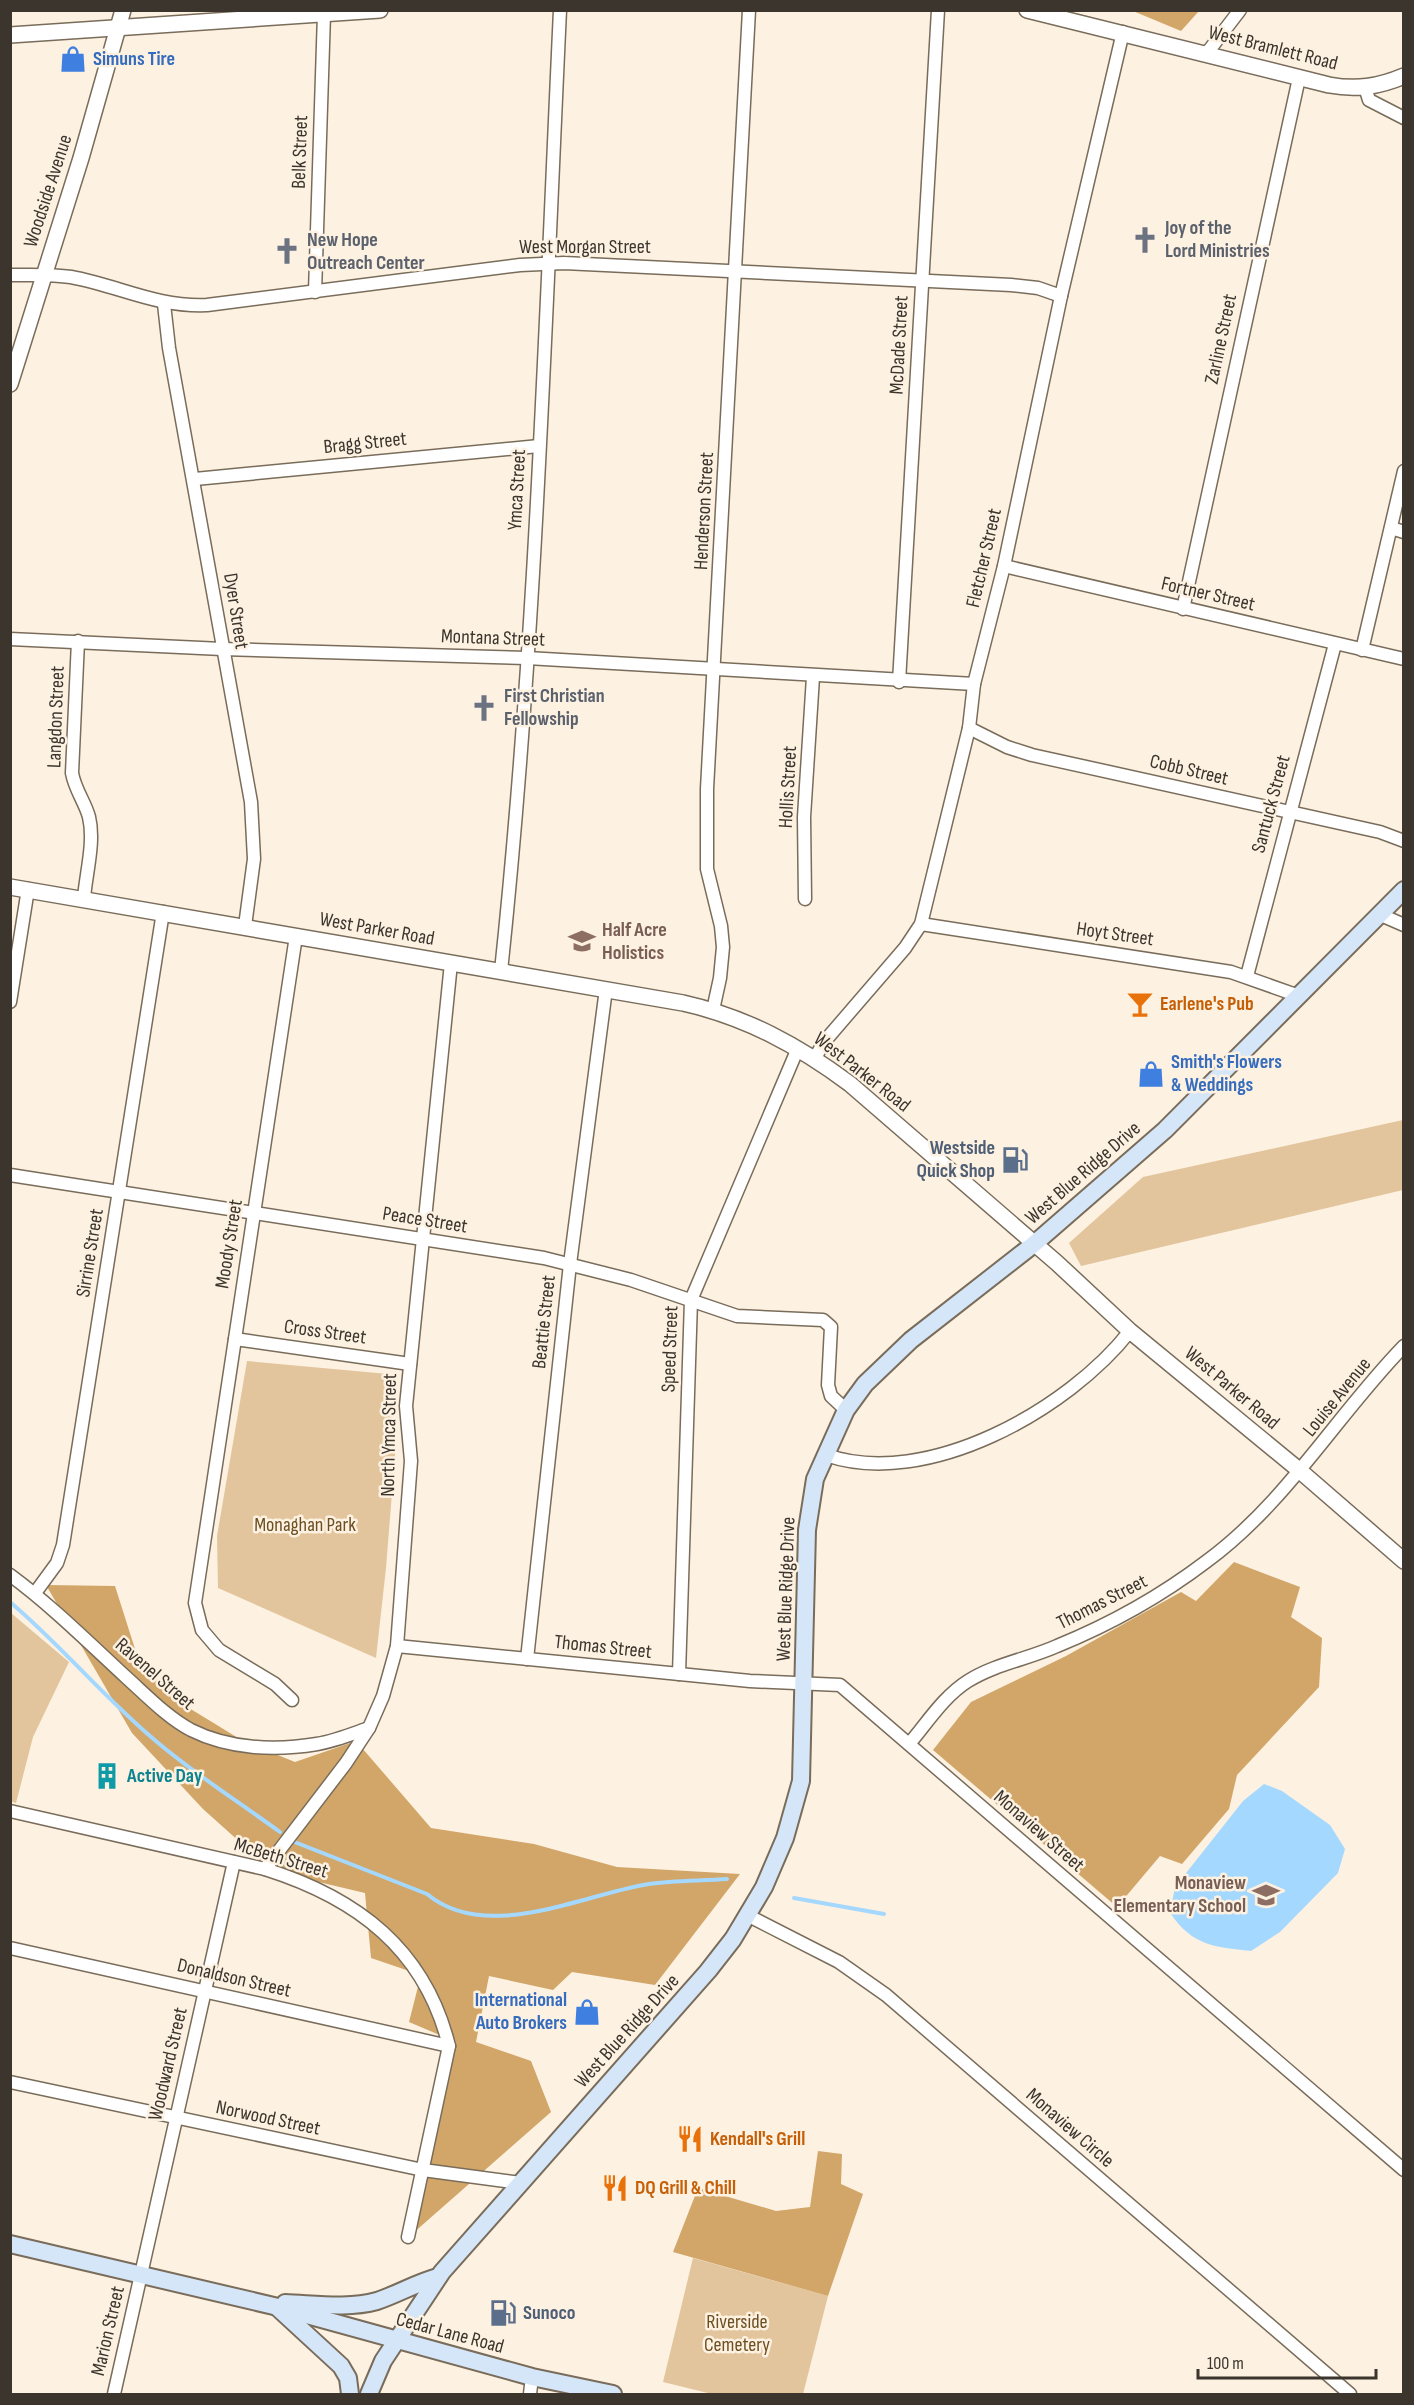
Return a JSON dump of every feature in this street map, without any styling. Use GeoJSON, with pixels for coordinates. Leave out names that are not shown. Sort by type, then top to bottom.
{"type":"FeatureCollection","features":[{"type":"Feature","properties":{"kind":"main road","name":"West Blue Ridge Drive"},"geometry":{"type":"LineString","coordinates":[[369,2394],[379,2370],[438,2277],[708,1971],[747,1915],[771,1872],[794,1809],[801,1781],[807,1530],[815,1479],[846,1410],[865,1384],[890,1358],[1034,1244],[1165,1130],[1404,890]]}},
{"type":"Feature","properties":{"kind":"main road","name":"Cedar Lane Road"},"geometry":{"type":"LineString","coordinates":[[10,2244],[278,2307],[532,2377],[613,2394]]}},
{"type":"Feature","properties":{"kind":"main road","name":"Cedar Lane Road"},"geometry":{"type":"LineString","coordinates":[[254,2302],[351,2305],[377,2301],[420,2282],[438,2277]]}},
{"type":"Feature","properties":{"kind":"main road"},"geometry":{"type":"LineString","coordinates":[[278,2307],[341,2366],[348,2378],[350,2394]]}},
{"type":"Feature","properties":{"kind":"street","name":"Woodside Avenue"},"geometry":{"type":"LineString","coordinates":[[10,384],[81,158],[123,10]]}},
{"type":"Feature","properties":{"kind":"street"},"geometry":{"type":"LineString","coordinates":[[10,35],[380,10]]}},
{"type":"Feature","properties":{"kind":"street","name":"Ymca Street"},"geometry":{"type":"LineString","coordinates":[[501,971],[511,886],[527,658],[560,10]]}},
{"type":"Feature","properties":{"kind":"street","name":"Henderson Street"},"geometry":{"type":"LineString","coordinates":[[713,1010],[720,978],[723,947],[721,926],[709,885],[705,853],[749,10]]}},
{"type":"Feature","properties":{"kind":"street","name":"McDade Street"},"geometry":{"type":"LineString","coordinates":[[899,682],[938,10]]}},
{"type":"Feature","properties":{"kind":"street","name":"West Bramlett Road"},"geometry":{"type":"LineString","coordinates":[[1027,10],[1347,88],[1384,84],[1404,76]]}},
{"type":"Feature","properties":{"kind":"street"},"geometry":{"type":"LineString","coordinates":[[1207,53],[1240,10]]}},
{"type":"Feature","properties":{"kind":"street","name":"Belk Street"},"geometry":{"type":"LineString","coordinates":[[315,292],[324,14]]}},
{"type":"Feature","properties":{"kind":"street","name":"Fletcher Street"},"geometry":{"type":"LineString","coordinates":[[815,1058],[824,1042],[905,948],[921,924],[969,728],[974,684],[1004,566],[1061,296],[1123,32]]}},
{"type":"Feature","properties":{"kind":"street","name":"Zarline Street"},"geometry":{"type":"LineString","coordinates":[[1183,609],[1299,78]]}},
{"type":"Feature","properties":{"kind":"street"},"geometry":{"type":"LineString","coordinates":[[1365,87],[1369,100],[1404,118]]}},
{"type":"Feature","properties":{"kind":"street","name":"West Morgan Street"},"geometry":{"type":"LineString","coordinates":[[10,275],[72,277],[164,303],[207,305],[548,264],[737,270],[1011,285],[1038,288],[1061,296]]}},
{"type":"Feature","properties":{"kind":"street","name":"Dyer Street"},"geometry":{"type":"LineString","coordinates":[[164,303],[169,348],[195,479],[222,649],[254,823],[254,859],[245,926]]}},
{"type":"Feature","properties":{"kind":"street","name":"Bragg Street"},"geometry":{"type":"LineString","coordinates":[[195,479],[539,446]]}},
{"type":"Feature","properties":{"kind":"street"},"geometry":{"type":"LineString","coordinates":[[1362,650],[1404,471]]}},
{"type":"Feature","properties":{"kind":"street"},"geometry":{"type":"LineString","coordinates":[[1391,528],[1404,532]]}},
{"type":"Feature","properties":{"kind":"street","name":"Fortner Street"},"geometry":{"type":"LineString","coordinates":[[1004,566],[1404,659]]}},
{"type":"Feature","properties":{"kind":"street","name":"Montana Street"},"geometry":{"type":"LineString","coordinates":[[10,639],[222,649],[527,658],[813,677],[974,684]]}},
{"type":"Feature","properties":{"kind":"street","name":"Langdon Street"},"geometry":{"type":"LineString","coordinates":[[78,641],[72,773],[74,786],[88,814],[91,832],[84,898]]}},
{"type":"Feature","properties":{"kind":"street","name":"Santuck Street"},"geometry":{"type":"LineString","coordinates":[[1247,976],[1335,644]]}},
{"type":"Feature","properties":{"kind":"street","name":"Hollis Street"},"geometry":{"type":"LineString","coordinates":[[805,899],[804,817],[813,677]]}},
{"type":"Feature","properties":{"kind":"street","name":"Cobb Street"},"geometry":{"type":"LineString","coordinates":[[969,728],[1007,747],[1032,754],[1380,832],[1404,841]]}},
{"type":"Feature","properties":{"kind":"street","name":"West Parker Road"},"geometry":{"type":"LineString","coordinates":[[10,887],[606,989],[713,1010],[758,1027],[815,1058],[850,1084],[1130,1331],[1299,1470],[1404,1561]]}},
{"type":"Feature","properties":{"kind":"street"},"geometry":{"type":"LineString","coordinates":[[10,1002],[28,889]]}},
{"type":"Feature","properties":{"kind":"street","name":"Sirrine Street"},"geometry":{"type":"LineString","coordinates":[[35,1593],[57,1563],[63,1545],[163,912]]}},
{"type":"Feature","properties":{"kind":"street"},"geometry":{"type":"LineString","coordinates":[[1381,915],[1404,925]]}},
{"type":"Feature","properties":{"kind":"street","name":"Hoyt Street"},"geometry":{"type":"LineString","coordinates":[[921,924],[1247,976],[1299,996]]}},
{"type":"Feature","properties":{"kind":"street","name":"Moody Street"},"geometry":{"type":"LineString","coordinates":[[292,1700],[275,1684],[219,1650],[202,1630],[195,1602],[296,936]]}},
{"type":"Feature","properties":{"kind":"street","name":"North Ymca Street"},"geometry":{"type":"LineString","coordinates":[[265,1869],[346,1763],[369,1728],[383,1696],[397,1646],[411,1461],[406,1406],[421,1239],[451,963]]}},
{"type":"Feature","properties":{"kind":"street","name":"Beattie Street"},"geometry":{"type":"LineString","coordinates":[[527,1659],[570,1264],[606,989]]}},
{"type":"Feature","properties":{"kind":"street","name":"Speed Street"},"geometry":{"type":"LineString","coordinates":[[679,1674],[691,1300],[798,1048]]}},
{"type":"Feature","properties":{"kind":"street","name":"Peace Street"},"geometry":{"type":"LineString","coordinates":[[10,1175],[570,1264],[737,1316],[816,1318],[828,1323],[832,1334],[828,1385],[831,1396],[846,1410]]}},
{"type":"Feature","properties":{"kind":"street"},"geometry":{"type":"LineString","coordinates":[[826,1455],[850,1463],[879,1464],[929,1456],[983,1439],[1040,1412],[1059,1400],[1090,1373],[1130,1331]]}},
{"type":"Feature","properties":{"kind":"street","name":"Cross Street"},"geometry":{"type":"LineString","coordinates":[[235,1339],[410,1364]]}},
{"type":"Feature","properties":{"kind":"street","name":"Louise Avenue"},"geometry":{"type":"LineString","coordinates":[[1299,1470],[1404,1346]]}},
{"type":"Feature","properties":{"kind":"street","name":"Thomas Street"},"geometry":{"type":"LineString","coordinates":[[909,1744],[941,1705],[967,1681],[998,1666],[1085,1635],[1164,1591],[1208,1561],[1254,1520],[1299,1470]]}},
{"type":"Feature","properties":{"kind":"street","name":"Ravenel Street"},"geometry":{"type":"LineString","coordinates":[[10,1575],[35,1593],[157,1706],[182,1725],[205,1736],[237,1745],[285,1747],[326,1742],[369,1728]]}},
{"type":"Feature","properties":{"kind":"street","name":"Thomas Street"},"geometry":{"type":"LineString","coordinates":[[397,1646],[805,1685]]}},
{"type":"Feature","properties":{"kind":"street","name":"Monaview Street"},"geometry":{"type":"LineString","coordinates":[[805,1685],[840,1685],[1404,2170]]}},
{"type":"Feature","properties":{"kind":"street","name":"McBeth Street"},"geometry":{"type":"LineString","coordinates":[[10,1811],[265,1869],[327,1892],[354,1909],[382,1932],[419,1972],[442,2020],[449,2046],[408,2237]]}},
{"type":"Feature","properties":{"kind":"street","name":"Woodward Street"},"geometry":{"type":"LineString","coordinates":[[140,2275],[234,1862]]}},
{"type":"Feature","properties":{"kind":"street","name":"Monaview Circle"},"geometry":{"type":"LineString","coordinates":[[747,1915],[839,1962],[886,1995],[1350,2394]]}},
{"type":"Feature","properties":{"kind":"street","name":"Donaldson Street"},"geometry":{"type":"LineString","coordinates":[[10,1948],[449,2046]]}},
{"type":"Feature","properties":{"kind":"street","name":"Norwood Street"},"geometry":{"type":"LineString","coordinates":[[10,2082],[423,2170],[520,2183]]}},
{"type":"Feature","properties":{"kind":"street","name":"Marion Street"},"geometry":{"type":"LineString","coordinates":[[114,2394],[140,2275]]}},
{"type":"Feature","properties":{"kind":"street"},"geometry":{"type":"LineString","coordinates":[[530,2394],[532,2377]]}},
{"type":"Feature","properties":{"kind":"green space"},"geometry":{"type":"Polygon","coordinates":[[[1403,1120],[1403,1190],[1081,1266],[1069,1243],[1143,1177],[1403,1120]]]}},
{"type":"Feature","properties":{"kind":"green space","name":"Monaghan Park"},"geometry":{"type":"Polygon","coordinates":[[[247,1361],[388,1374],[395,1455],[376,1658],[218,1588],[217,1536],[247,1361]]]}},
{"type":"Feature","properties":{"kind":"green space"},"geometry":{"type":"Polygon","coordinates":[[[11,1613],[69,1662],[33,1737],[16,1803],[10,1801],[11,1613]]]}},
{"type":"Feature","properties":{"kind":"green space","name":"Riverside Cemetery"},"geometry":{"type":"Polygon","coordinates":[[[693,2258],[828,2296],[803,2394],[712,2394],[663,2382],[693,2258]]]}},
{"type":"Feature","properties":{"kind":"shaded area"},"geometry":{"type":"Polygon","coordinates":[[[1133,11],[1199,11],[1181,31],[1133,11]]]}},
{"type":"Feature","properties":{"kind":"shaded area"},"geometry":{"type":"Polygon","coordinates":[[[1234,1562],[1300,1587],[1291,1617],[1322,1638],[1319,1687],[1237,1775],[1229,1809],[1182,1864],[1160,1856],[1117,1907],[933,1750],[971,1702],[1066,1656],[1181,1592],[1196,1601],[1234,1562]]]}},
{"type":"Feature","properties":{"kind":"shaded area"},"geometry":{"type":"Polygon","coordinates":[[[46,1585],[115,1586],[135,1649],[171,1697],[243,1741],[295,1762],[356,1741],[431,1828],[534,1844],[617,1867],[740,1874],[655,1985],[572,1972],[553,1990],[489,1976],[476,2042],[531,2061],[551,2112],[412,2234],[456,2042],[409,2022],[421,1975],[371,1958],[365,1893],[272,1871],[203,1809],[132,1733],[46,1585]]]}},
{"type":"Feature","properties":{"kind":"shaded area"},"geometry":{"type":"Polygon","coordinates":[[[818,2151],[842,2154],[841,2184],[863,2194],[828,2296],[673,2252],[698,2188],[776,2211],[810,2207],[818,2151]]]}},
{"type":"Feature","properties":{"kind":"water"},"geometry":{"type":"Polygon","coordinates":[[[1264,1784],[1282,1791],[1330,1825],[1345,1849],[1338,1873],[1280,1932],[1251,1951],[1205,1943],[1187,1932],[1170,1913],[1175,1887],[1243,1801],[1264,1784]]]}},
{"type":"Feature","properties":{"kind":"waterway"},"geometry":{"type":"LineString","coordinates":[[10,1602],[157,1742],[280,1832]]}},
{"type":"Feature","properties":{"kind":"waterway"},"geometry":{"type":"LineString","coordinates":[[292,1841],[427,1894],[451,1908],[478,1915],[536,1912],[649,1884],[727,1879]]}},
{"type":"Feature","properties":{"kind":"waterway"},"geometry":{"type":"LineString","coordinates":[[794,1898],[884,1914]]}},
{"type":"Feature","properties":{"kind":"place","name":"Simuns Tire"},"geometry":{"type":"Point","coordinates":[73,59]}},
{"type":"Feature","properties":{"kind":"place","name":"Joy of the Lord Ministries"},"geometry":{"type":"Point","coordinates":[1145,240]}},
{"type":"Feature","properties":{"kind":"place","name":"New Hope Outreach Center"},"geometry":{"type":"Point","coordinates":[287,251]}},
{"type":"Feature","properties":{"kind":"place","name":"First Christian Fellowship"},"geometry":{"type":"Point","coordinates":[484,708]}},
{"type":"Feature","properties":{"kind":"place","name":"Half Acre Holistics"},"geometry":{"type":"Point","coordinates":[582,941]}},
{"type":"Feature","properties":{"kind":"place","name":"Earlene's Pub"},"geometry":{"type":"Point","coordinates":[1140,1004]}},
{"type":"Feature","properties":{"kind":"place","name":"Smith's Flowers & Weddings"},"geometry":{"type":"Point","coordinates":[1151,1074]}},
{"type":"Feature","properties":{"kind":"place","name":"Westside Quick Shop"},"geometry":{"type":"Point","coordinates":[1015,1160]}},
{"type":"Feature","properties":{"kind":"place","name":"Active Day"},"geometry":{"type":"Point","coordinates":[107,1776]}},
{"type":"Feature","properties":{"kind":"place","name":"Monaview Elementary School"},"geometry":{"type":"Point","coordinates":[1266,1895]}},
{"type":"Feature","properties":{"kind":"place","name":"International Auto Brokers"},"geometry":{"type":"Point","coordinates":[587,2012]}},
{"type":"Feature","properties":{"kind":"place","name":"Kendall's Grill"},"geometry":{"type":"Point","coordinates":[690,2139]}},
{"type":"Feature","properties":{"kind":"place","name":"DQ Grill & Chill"},"geometry":{"type":"Point","coordinates":[615,2188]}},
{"type":"Feature","properties":{"kind":"place","name":"Sunoco"},"geometry":{"type":"Point","coordinates":[503,2313]}}]}
